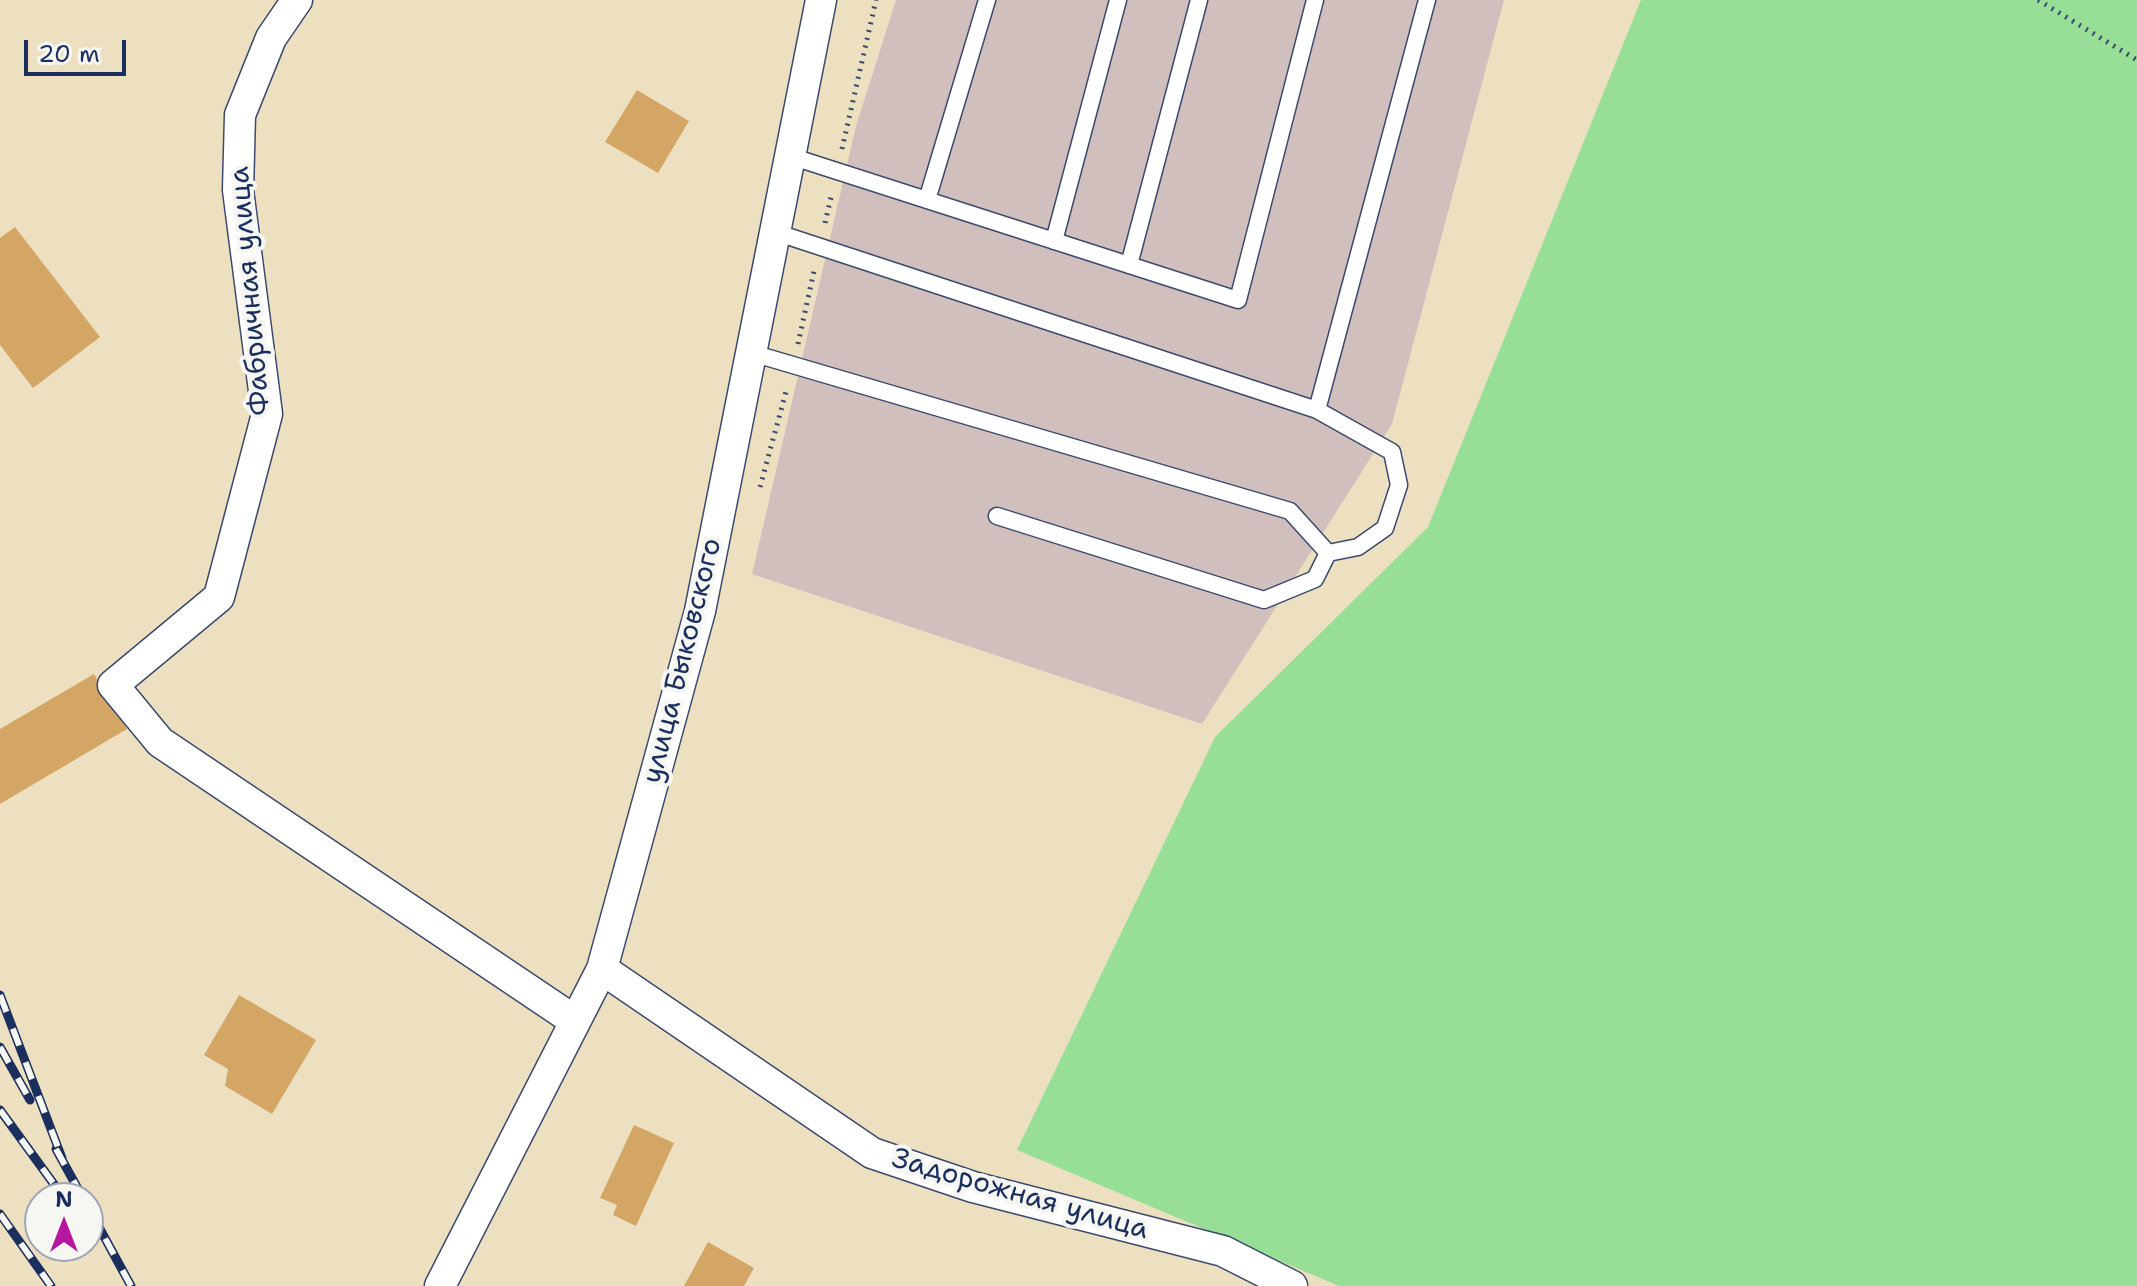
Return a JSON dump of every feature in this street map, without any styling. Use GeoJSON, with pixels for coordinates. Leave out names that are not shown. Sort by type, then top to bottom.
{"type":"FeatureCollection","features":[{"type":"Feature","properties":{"kind":"street","name":"Фабричная улица"},"geometry":{"type":"LineString","coordinates":[[297,0],[271,38],[240,115],[238,190],[267,414],[219,597],[113,685],[160,742],[575,1021]]}},
{"type":"Feature","properties":{"kind":"street","name":"улица Быковского"},"geometry":{"type":"LineString","coordinates":[[440,1286],[602,969],[700,611],[821,0]]}},
{"type":"Feature","properties":{"kind":"street","name":"Задорожная улица"},"geometry":{"type":"LineString","coordinates":[[602,969],[872,1153],[973,1187],[1223,1251],[1292,1286]]}},
{"type":"Feature","properties":{"kind":"lane"},"geometry":{"type":"LineString","coordinates":[[927,200],[987,0]]}},
{"type":"Feature","properties":{"kind":"lane"},"geometry":{"type":"LineString","coordinates":[[1054,241],[1118,0]]}},
{"type":"Feature","properties":{"kind":"lane"},"geometry":{"type":"LineString","coordinates":[[1129,265],[1199,0]]}},
{"type":"Feature","properties":{"kind":"lane"},"geometry":{"type":"LineString","coordinates":[[790,156],[1238,300],[1315,0]]}},
{"type":"Feature","properties":{"kind":"lane"},"geometry":{"type":"LineString","coordinates":[[1317,410],[1427,0]]}},
{"type":"Feature","properties":{"kind":"lane"},"geometry":{"type":"LineString","coordinates":[[775,232],[1317,410],[1392,452],[1399,485],[1385,528],[1358,547],[1328,553]]}},
{"type":"Feature","properties":{"kind":"lane"},"geometry":{"type":"LineString","coordinates":[[752,353],[1290,511],[1328,553]]}},
{"type":"Feature","properties":{"kind":"lane"},"geometry":{"type":"LineString","coordinates":[[997,516],[1264,600],[1315,579],[1328,553]]}},
{"type":"Feature","properties":{"kind":"path"},"geometry":{"type":"LineString","coordinates":[[2038,0],[2137,60]]}},
{"type":"Feature","properties":{"kind":"shaded area"},"geometry":{"type":"Polygon","coordinates":[[[896,0],[1504,0],[1392,424],[1202,724],[752,574],[856,126],[896,0]]]}},
{"type":"Feature","properties":{"kind":"green space"},"geometry":{"type":"Polygon","coordinates":[[[1641,0],[2137,0],[2137,1286],[1339,1286],[1017,1150],[1215,737],[1428,527],[1641,0]]]}},
{"type":"Feature","properties":{"kind":"building"},"geometry":{"type":"Polygon","coordinates":[[[637,90],[689,121],[658,173],[605,142],[637,90]]]}},
{"type":"Feature","properties":{"kind":"building"},"geometry":{"type":"Polygon","coordinates":[[[15,227],[100,337],[33,388],[0,345],[0,238],[15,227]]]}},
{"type":"Feature","properties":{"kind":"building"},"geometry":{"type":"Polygon","coordinates":[[[94,674],[127,729],[0,804],[0,729],[94,674]]]}},
{"type":"Feature","properties":{"kind":"building"},"geometry":{"type":"Polygon","coordinates":[[[239,995],[316,1040],[272,1114],[225,1086],[228,1069],[204,1055],[239,995]]]}},
{"type":"Feature","properties":{"kind":"building"},"geometry":{"type":"Polygon","coordinates":[[[634,1125],[674,1143],[636,1226],[613,1215],[617,1205],[600,1198],[634,1125]]]}},
{"type":"Feature","properties":{"kind":"building"},"geometry":{"type":"Polygon","coordinates":[[[708,1242],[754,1268],[744,1286],[684,1286],[708,1242]]]}},
{"type":"Feature","properties":{"kind":"railway"},"geometry":{"type":"LineString","coordinates":[[0,995],[62,1158]]}},
{"type":"Feature","properties":{"kind":"railway"},"geometry":{"type":"LineString","coordinates":[[0,1047],[30,1100]]}},
{"type":"Feature","properties":{"kind":"railway"},"geometry":{"type":"LineString","coordinates":[[0,1110],[52,1182]]}},
{"type":"Feature","properties":{"kind":"railway"},"geometry":{"type":"LineString","coordinates":[[56,1149],[74,1182]]}},
{"type":"Feature","properties":{"kind":"railway"},"geometry":{"type":"LineString","coordinates":[[0,1214],[51,1286]]}},
{"type":"Feature","properties":{"kind":"railway"},"geometry":{"type":"LineString","coordinates":[[104,1236],[131,1286]]}}]}
